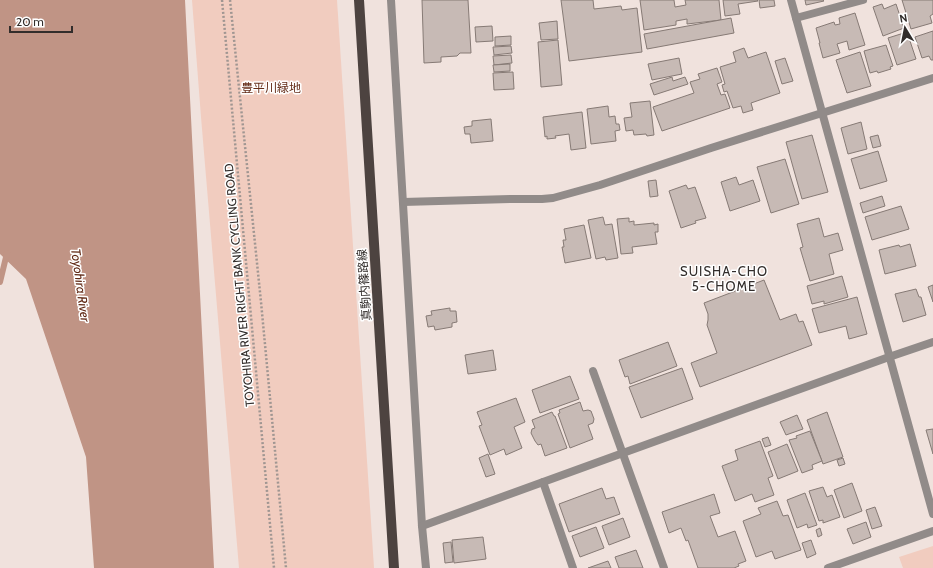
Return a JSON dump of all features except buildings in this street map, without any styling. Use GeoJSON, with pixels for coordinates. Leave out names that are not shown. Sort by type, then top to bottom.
{"type":"FeatureCollection","features":[{"type":"Feature","properties":{"kind":"main road","name":"真駒内篠路線"},"geometry":{"type":"LineString","coordinates":[[359,0],[394,568]]}},
{"type":"Feature","properties":{"kind":"street"},"geometry":{"type":"LineString","coordinates":[[391,0],[422,526],[426,568]]}},
{"type":"Feature","properties":{"kind":"street"},"geometry":{"type":"LineString","coordinates":[[791,0],[933,514]]}},
{"type":"Feature","properties":{"kind":"street"},"geometry":{"type":"LineString","coordinates":[[796,18],[863,0]]}},
{"type":"Feature","properties":{"kind":"street"},"geometry":{"type":"LineString","coordinates":[[403,202],[512,199],[542,200],[553,198],[600,185],[711,148],[933,78]]}},
{"type":"Feature","properties":{"kind":"street"},"geometry":{"type":"LineString","coordinates":[[422,526],[933,342]]}},
{"type":"Feature","properties":{"kind":"street"},"geometry":{"type":"LineString","coordinates":[[593,371],[664,568]]}},
{"type":"Feature","properties":{"kind":"street"},"geometry":{"type":"LineString","coordinates":[[543,482],[573,568]]}},
{"type":"Feature","properties":{"kind":"street"},"geometry":{"type":"LineString","coordinates":[[828,568],[933,531]]}},
{"type":"Feature","properties":{"kind":"path","name":"TOYOHIRA RIVER RIGHT BANK CYCLING ROAD"},"geometry":{"type":"LineString","coordinates":[[222,0],[274,568]]}},
{"type":"Feature","properties":{"kind":"path"},"geometry":{"type":"LineString","coordinates":[[230,0],[286,568]]}},
{"type":"Feature","properties":{"kind":"green space","name":"豊平川緑地"},"geometry":{"type":"Polygon","coordinates":[[[192,0],[337,0],[374,568],[239,568],[192,0]]]}},
{"type":"Feature","properties":{"kind":"green space"},"geometry":{"type":"Polygon","coordinates":[[[933,546],[933,568],[903,568],[899,557],[933,546]]]}},
{"type":"Feature","properties":{"kind":"water","name":"Toyohira River"},"geometry":{"type":"Polygon","coordinates":[[[0,0],[185,0],[214,568],[94,568],[86,457],[26,279],[0,254],[0,0]]]}},
{"type":"Feature","properties":{"kind":"waterway"},"geometry":{"type":"LineString","coordinates":[[0,282],[7,253]]}},
{"type":"Feature","properties":{"kind":"district","name":"SUISHA-CHO 5-CHOME"},"geometry":{"type":"Point","coordinates":[724,278]}}]}
